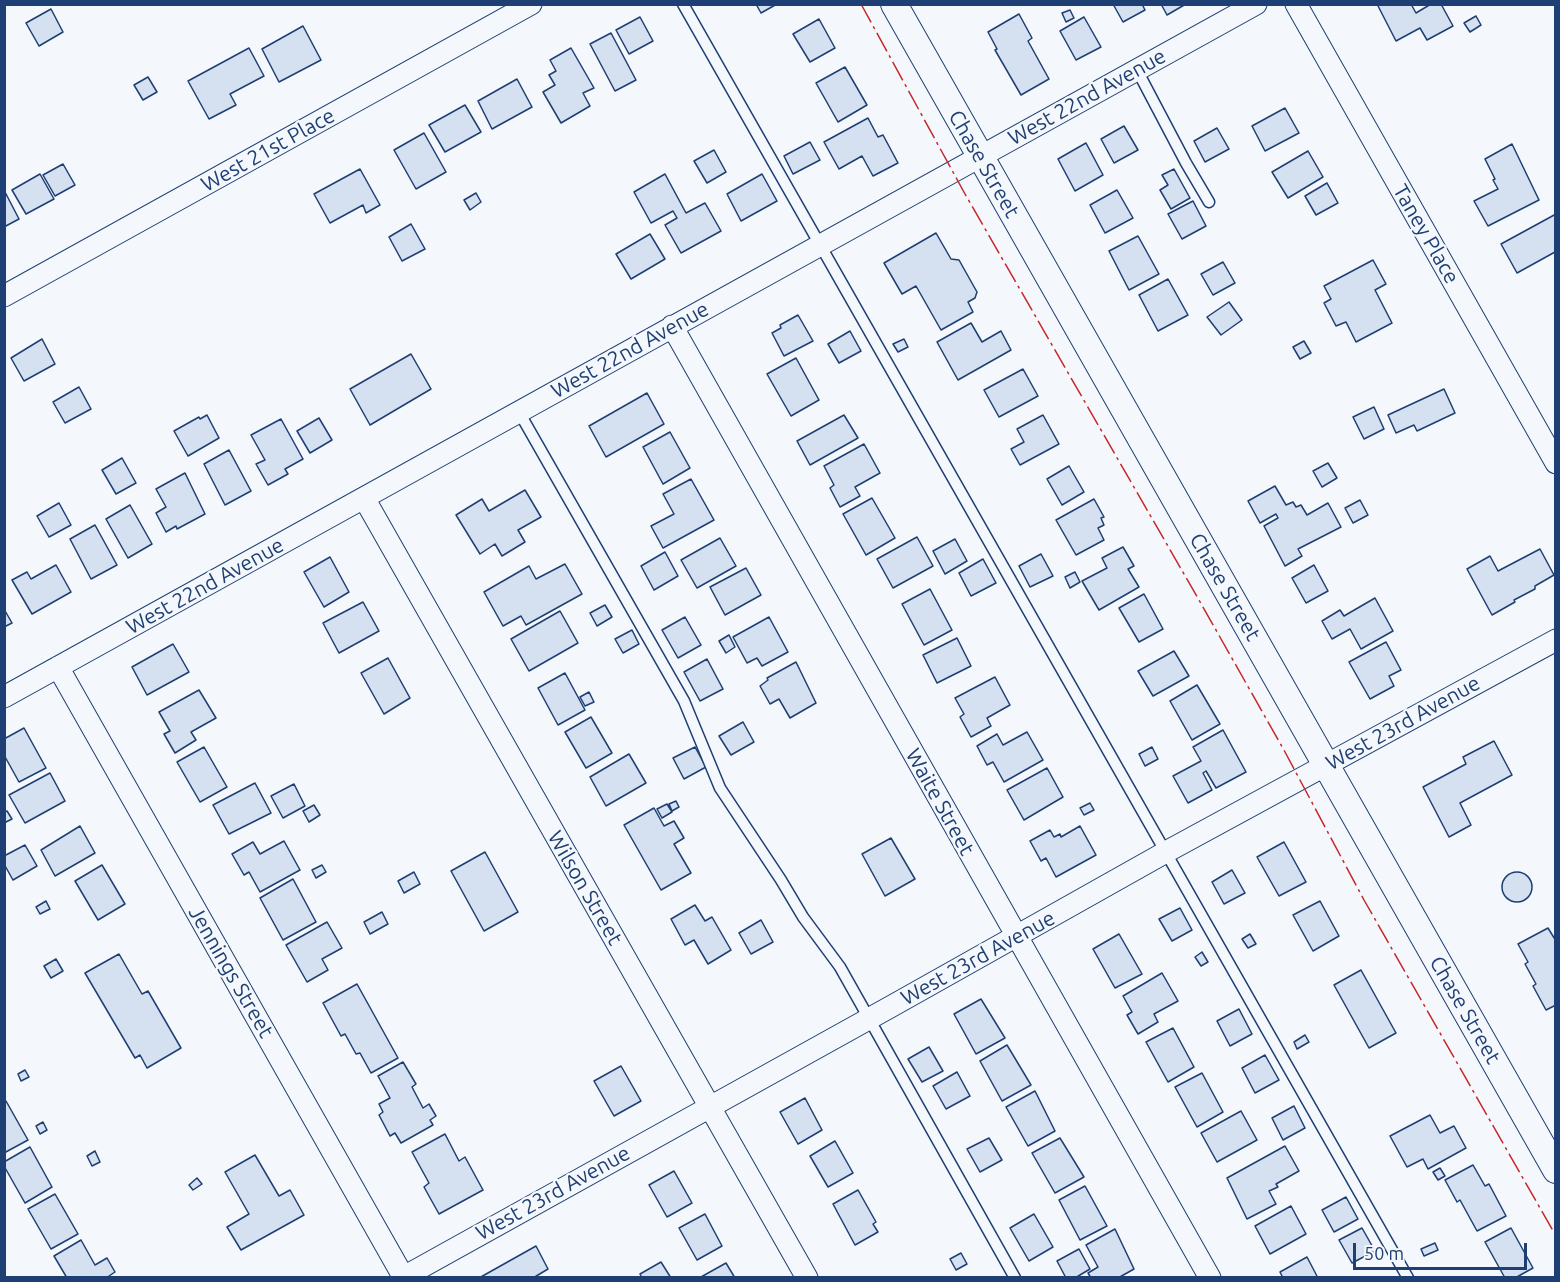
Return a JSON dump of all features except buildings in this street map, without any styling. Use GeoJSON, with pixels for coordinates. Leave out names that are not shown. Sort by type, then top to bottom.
{"type":"FeatureCollection","features":[{"type":"Feature","properties":{"kind":"street","name":"West 21st Place"},"geometry":{"type":"LineString","coordinates":[[4,297],[531,4]]}},
{"type":"Feature","properties":{"kind":"street","name":"Chase Street"},"geometry":{"type":"LineString","coordinates":[[894,4],[1556,1170]]}},
{"type":"Feature","properties":{"kind":"street","name":"West 22nd Avenue"},"geometry":{"type":"LineString","coordinates":[[4,697],[1256,4]]}},
{"type":"Feature","properties":{"kind":"street","name":"Taney Place"},"geometry":{"type":"LineString","coordinates":[[1296,4],[1556,463]]}},
{"type":"Feature","properties":{"kind":"street","name":"Waite Street"},"geometry":{"type":"LineString","coordinates":[[672,326],[1210,1278]]}},
{"type":"Feature","properties":{"kind":"street","name":"Wilson Street"},"geometry":{"type":"LineString","coordinates":[[364,498],[807,1278]]}},
{"type":"Feature","properties":{"kind":"street","name":"West 23rd Avenue"},"geometry":{"type":"LineString","coordinates":[[403,1277],[1166,852],[1556,640]]}},
{"type":"Feature","properties":{"kind":"street","name":"Jennings Street"},"geometry":{"type":"LineString","coordinates":[[58,667],[403,1277]]}},
{"type":"Feature","properties":{"kind":"lane"},"geometry":{"type":"LineString","coordinates":[[683,4],[1408,1278]]}},
{"type":"Feature","properties":{"kind":"lane"},"geometry":{"type":"LineString","coordinates":[[1137,70],[1209,202]]}},
{"type":"Feature","properties":{"kind":"lane"},"geometry":{"type":"LineString","coordinates":[[519,412],[684,701],[720,789],[803,917],[840,967],[1015,1278]]}},
{"type":"Feature","properties":{"kind":"power"},"geometry":{"type":"LineString","coordinates":[[861,4],[965,194],[1199,600],[1285,752],[1364,900],[1556,1236]]}}]}
